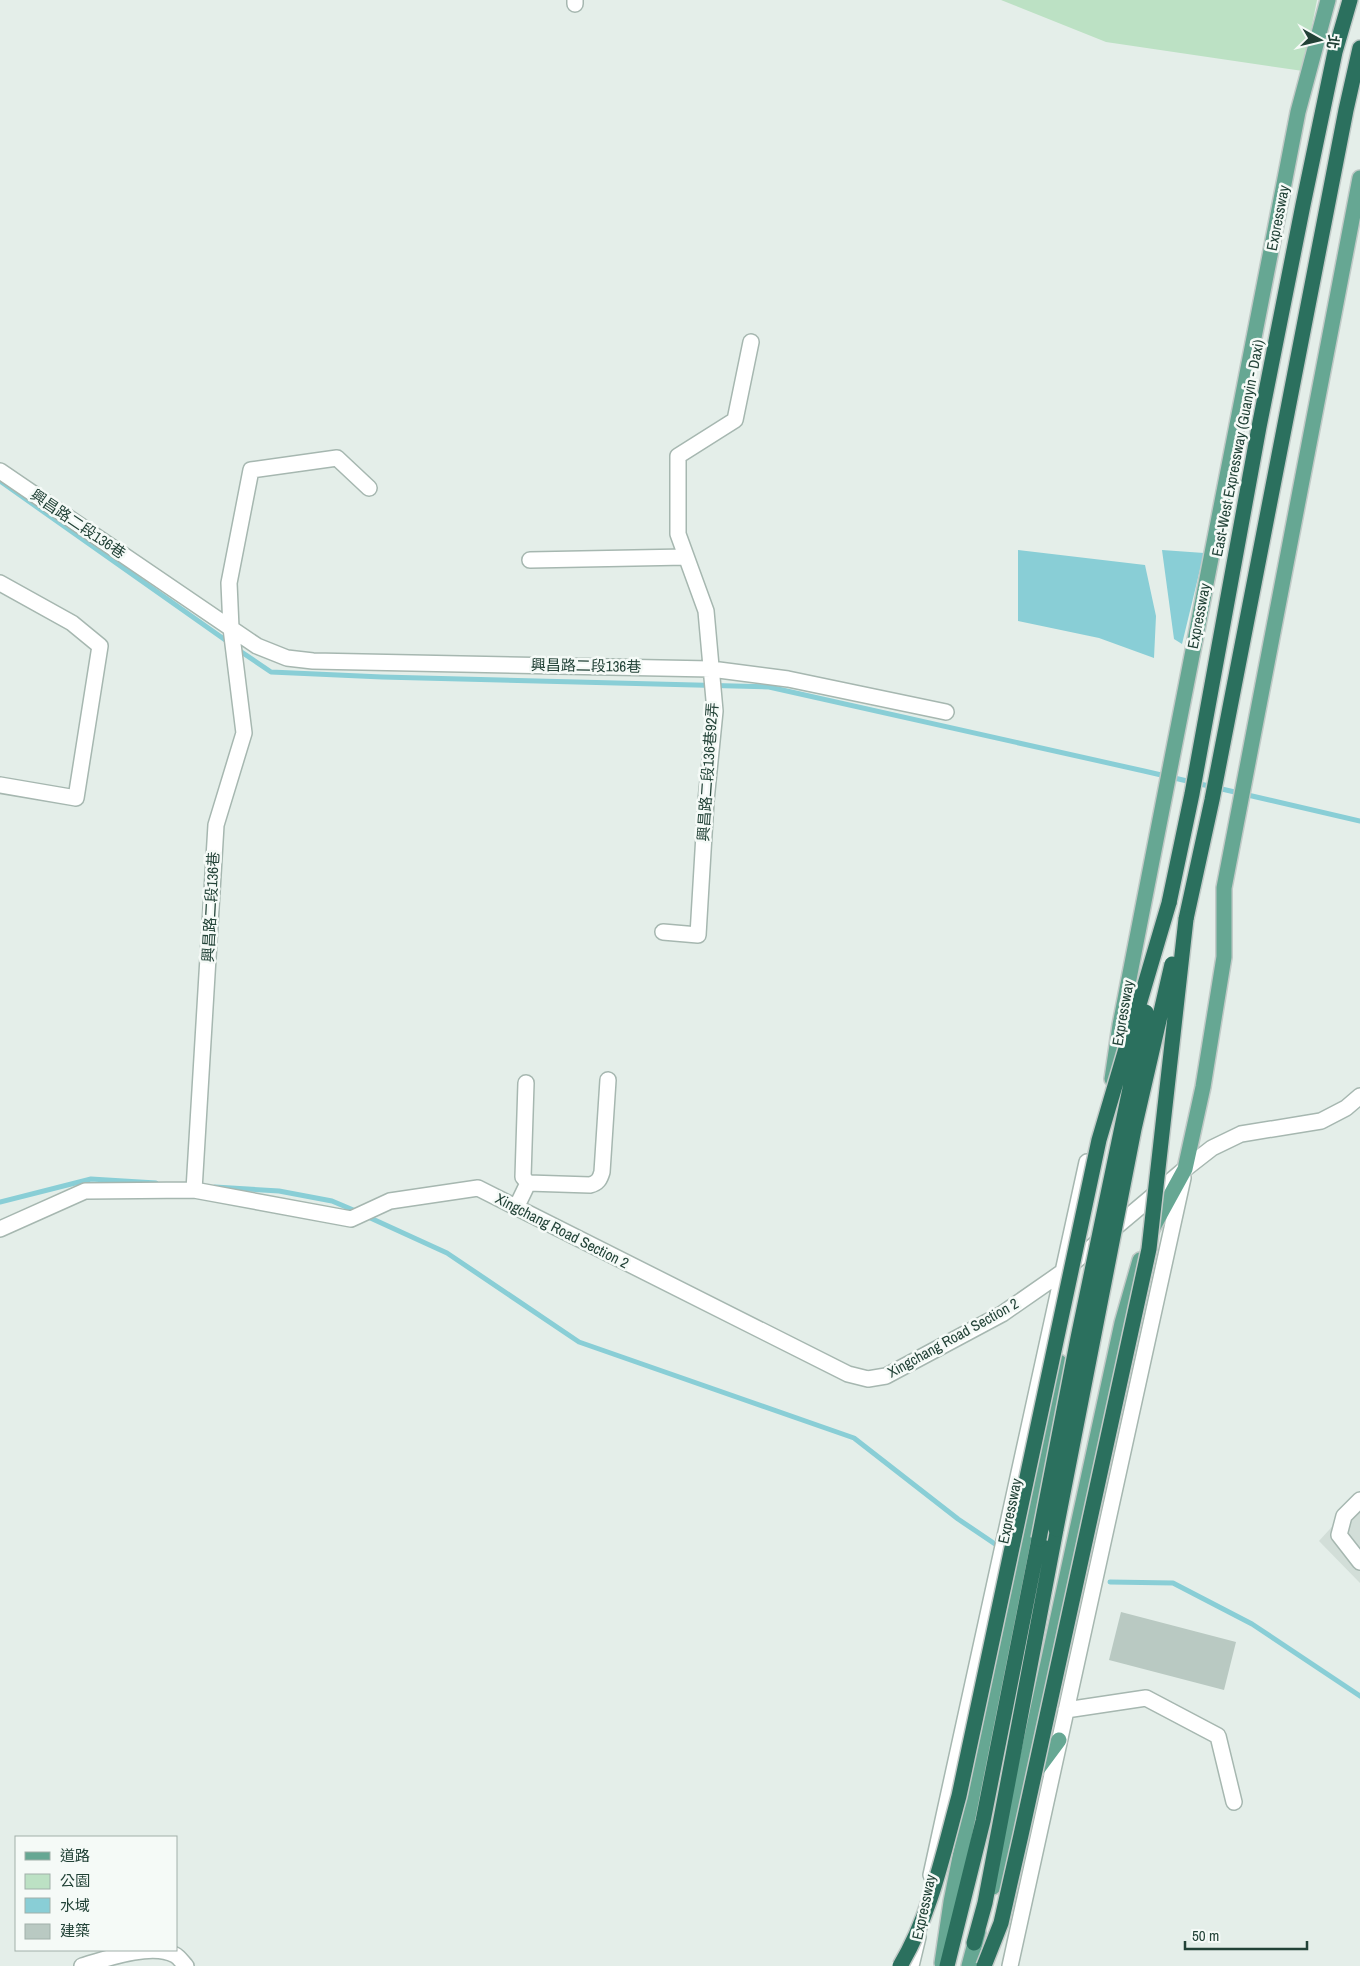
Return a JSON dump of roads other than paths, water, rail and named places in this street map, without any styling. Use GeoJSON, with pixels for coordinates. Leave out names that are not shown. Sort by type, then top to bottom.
{"type":"FeatureCollection","features":[{"type":"Feature","properties":{"kind":"highway","name":"East-West Expressway (Guanyin - Daxi)"},"geometry":{"type":"LineString","coordinates":[[1169,903],[1302,205],[1335,52],[1350,0]]}},
{"type":"Feature","properties":{"kind":"highway"},"geometry":{"type":"LineString","coordinates":[[974,1943],[986,1894],[1134,1129],[1171,969],[1186,919],[1212,800],[1346,110],[1360,48]]}},
{"type":"Feature","properties":{"kind":"highway"},"geometry":{"type":"LineString","coordinates":[[947,1966],[983,1821],[1078,1338],[1169,903]]}},
{"type":"Feature","properties":{"kind":"highway"},"geometry":{"type":"LineString","coordinates":[[900,1966],[909,1952],[932,1898],[959,1796],[1099,1140],[1169,903]]}},
{"type":"Feature","properties":{"kind":"highway"},"geometry":{"type":"LineString","coordinates":[[984,1966],[1001,1923],[1149,1249],[1186,919]]}},
{"type":"Feature","properties":{"kind":"main road","name":"Expressway"},"geometry":{"type":"LineString","coordinates":[[942,1966],[951,1902],[1103,1143],[1120,1025],[1298,112],[1328,0]]}},
{"type":"Feature","properties":{"kind":"main road"},"geometry":{"type":"LineString","coordinates":[[969,1966],[974,1943],[1011,1833],[1122,1323],[1146,1241],[1184,1169],[1203,1087],[1224,957],[1224,888],[1360,178]]}},
{"type":"Feature","properties":{"kind":"main road"},"geometry":{"type":"LineString","coordinates":[[1019,1794],[1059,1740]]}},
{"type":"Feature","properties":{"kind":"street","name":"興昌路二段136巷92弄"},"geometry":{"type":"LineString","coordinates":[[663,932],[698,935],[706,801],[715,711],[706,611],[678,534],[678,456],[735,420],[751,342]]}},
{"type":"Feature","properties":{"kind":"street","name":"興昌路二段136巷"},"geometry":{"type":"LineString","coordinates":[[194,1190],[216,825],[244,733],[230,628],[229,583],[251,470],[337,458],[369,488]]}},
{"type":"Feature","properties":{"kind":"street","name":"興昌路二段136巷"},"geometry":{"type":"LineString","coordinates":[[0,471],[257,646],[287,658],[313,661],[711,668],[788,679],[946,712]]}},
{"type":"Feature","properties":{"kind":"street"},"geometry":{"type":"LineString","coordinates":[[530,560],[686,557]]}},
{"type":"Feature","properties":{"kind":"street"},"geometry":{"type":"LineString","coordinates":[[0,583],[72,623],[100,646],[76,798],[0,785]]}},
{"type":"Feature","properties":{"kind":"street","name":"Expressway"},"geometry":{"type":"LineString","coordinates":[[912,1966],[1061,1273],[1091,1144],[1115,1057]]}},
{"type":"Feature","properties":{"kind":"street"},"geometry":{"type":"LineString","coordinates":[[526,1083],[523,1177],[528,1183],[590,1185],[595,1184],[599,1180],[602,1172],[608,1080]]}},
{"type":"Feature","properties":{"kind":"street","name":"Xingchang Road Section 2"},"geometry":{"type":"LineString","coordinates":[[0,1230],[85,1191],[194,1190],[351,1219],[390,1201],[478,1188],[848,1374],[868,1379],[886,1376],[1002,1314],[1061,1273],[1080,1255],[1212,1148],[1241,1134],[1321,1121],[1346,1108],[1360,1096]]}},
{"type":"Feature","properties":{"kind":"street"},"geometry":{"type":"LineString","coordinates":[[1010,1966],[1184,1169]]}},
{"type":"Feature","properties":{"kind":"street"},"geometry":{"type":"LineString","coordinates":[[516,1208],[528,1183]]}},
{"type":"Feature","properties":{"kind":"street"},"geometry":{"type":"LineString","coordinates":[[1360,1500],[1344,1516],[1339,1535],[1360,1562]]}},
{"type":"Feature","properties":{"kind":"street"},"geometry":{"type":"LineString","coordinates":[[1066,1710],[1146,1698],[1218,1736],[1234,1802]]}},
{"type":"Feature","properties":{"kind":"street"},"geometry":{"type":"LineString","coordinates":[[82,1966],[142,1951]]}},
{"type":"Feature","properties":{"kind":"street"},"geometry":{"type":"LineString","coordinates":[[163,1951],[175,1955],[186,1966]]}},
{"type":"Feature","properties":{"kind":"water"},"geometry":{"type":"Polygon","coordinates":[[[1018,550],[1145,565],[1156,616],[1154,658],[1099,638],[1018,621],[1018,550]]]}},
{"type":"Feature","properties":{"kind":"water"},"geometry":{"type":"Polygon","coordinates":[[[1162,550],[1204,553],[1182,644],[1174,639],[1162,550]]]}},
{"type":"Feature","properties":{"kind":"waterway"},"geometry":{"type":"LineString","coordinates":[[0,481],[231,644]]}},
{"type":"Feature","properties":{"kind":"waterway"},"geometry":{"type":"LineString","coordinates":[[237,649],[271,672],[382,677],[769,687],[1360,821]]}},
{"type":"Feature","properties":{"kind":"waterway"},"geometry":{"type":"LineString","coordinates":[[0,1202],[91,1179],[156,1183]]}},
{"type":"Feature","properties":{"kind":"waterway"},"geometry":{"type":"LineString","coordinates":[[215,1187],[279,1191],[332,1201],[358,1212]]}},
{"type":"Feature","properties":{"kind":"waterway"},"geometry":{"type":"LineString","coordinates":[[366,1216],[447,1253],[579,1342],[854,1438],[958,1519],[998,1546]]}},
{"type":"Feature","properties":{"kind":"waterway"},"geometry":{"type":"LineString","coordinates":[[1110,1582],[1173,1583],[1252,1624],[1360,1696]]}}]}
